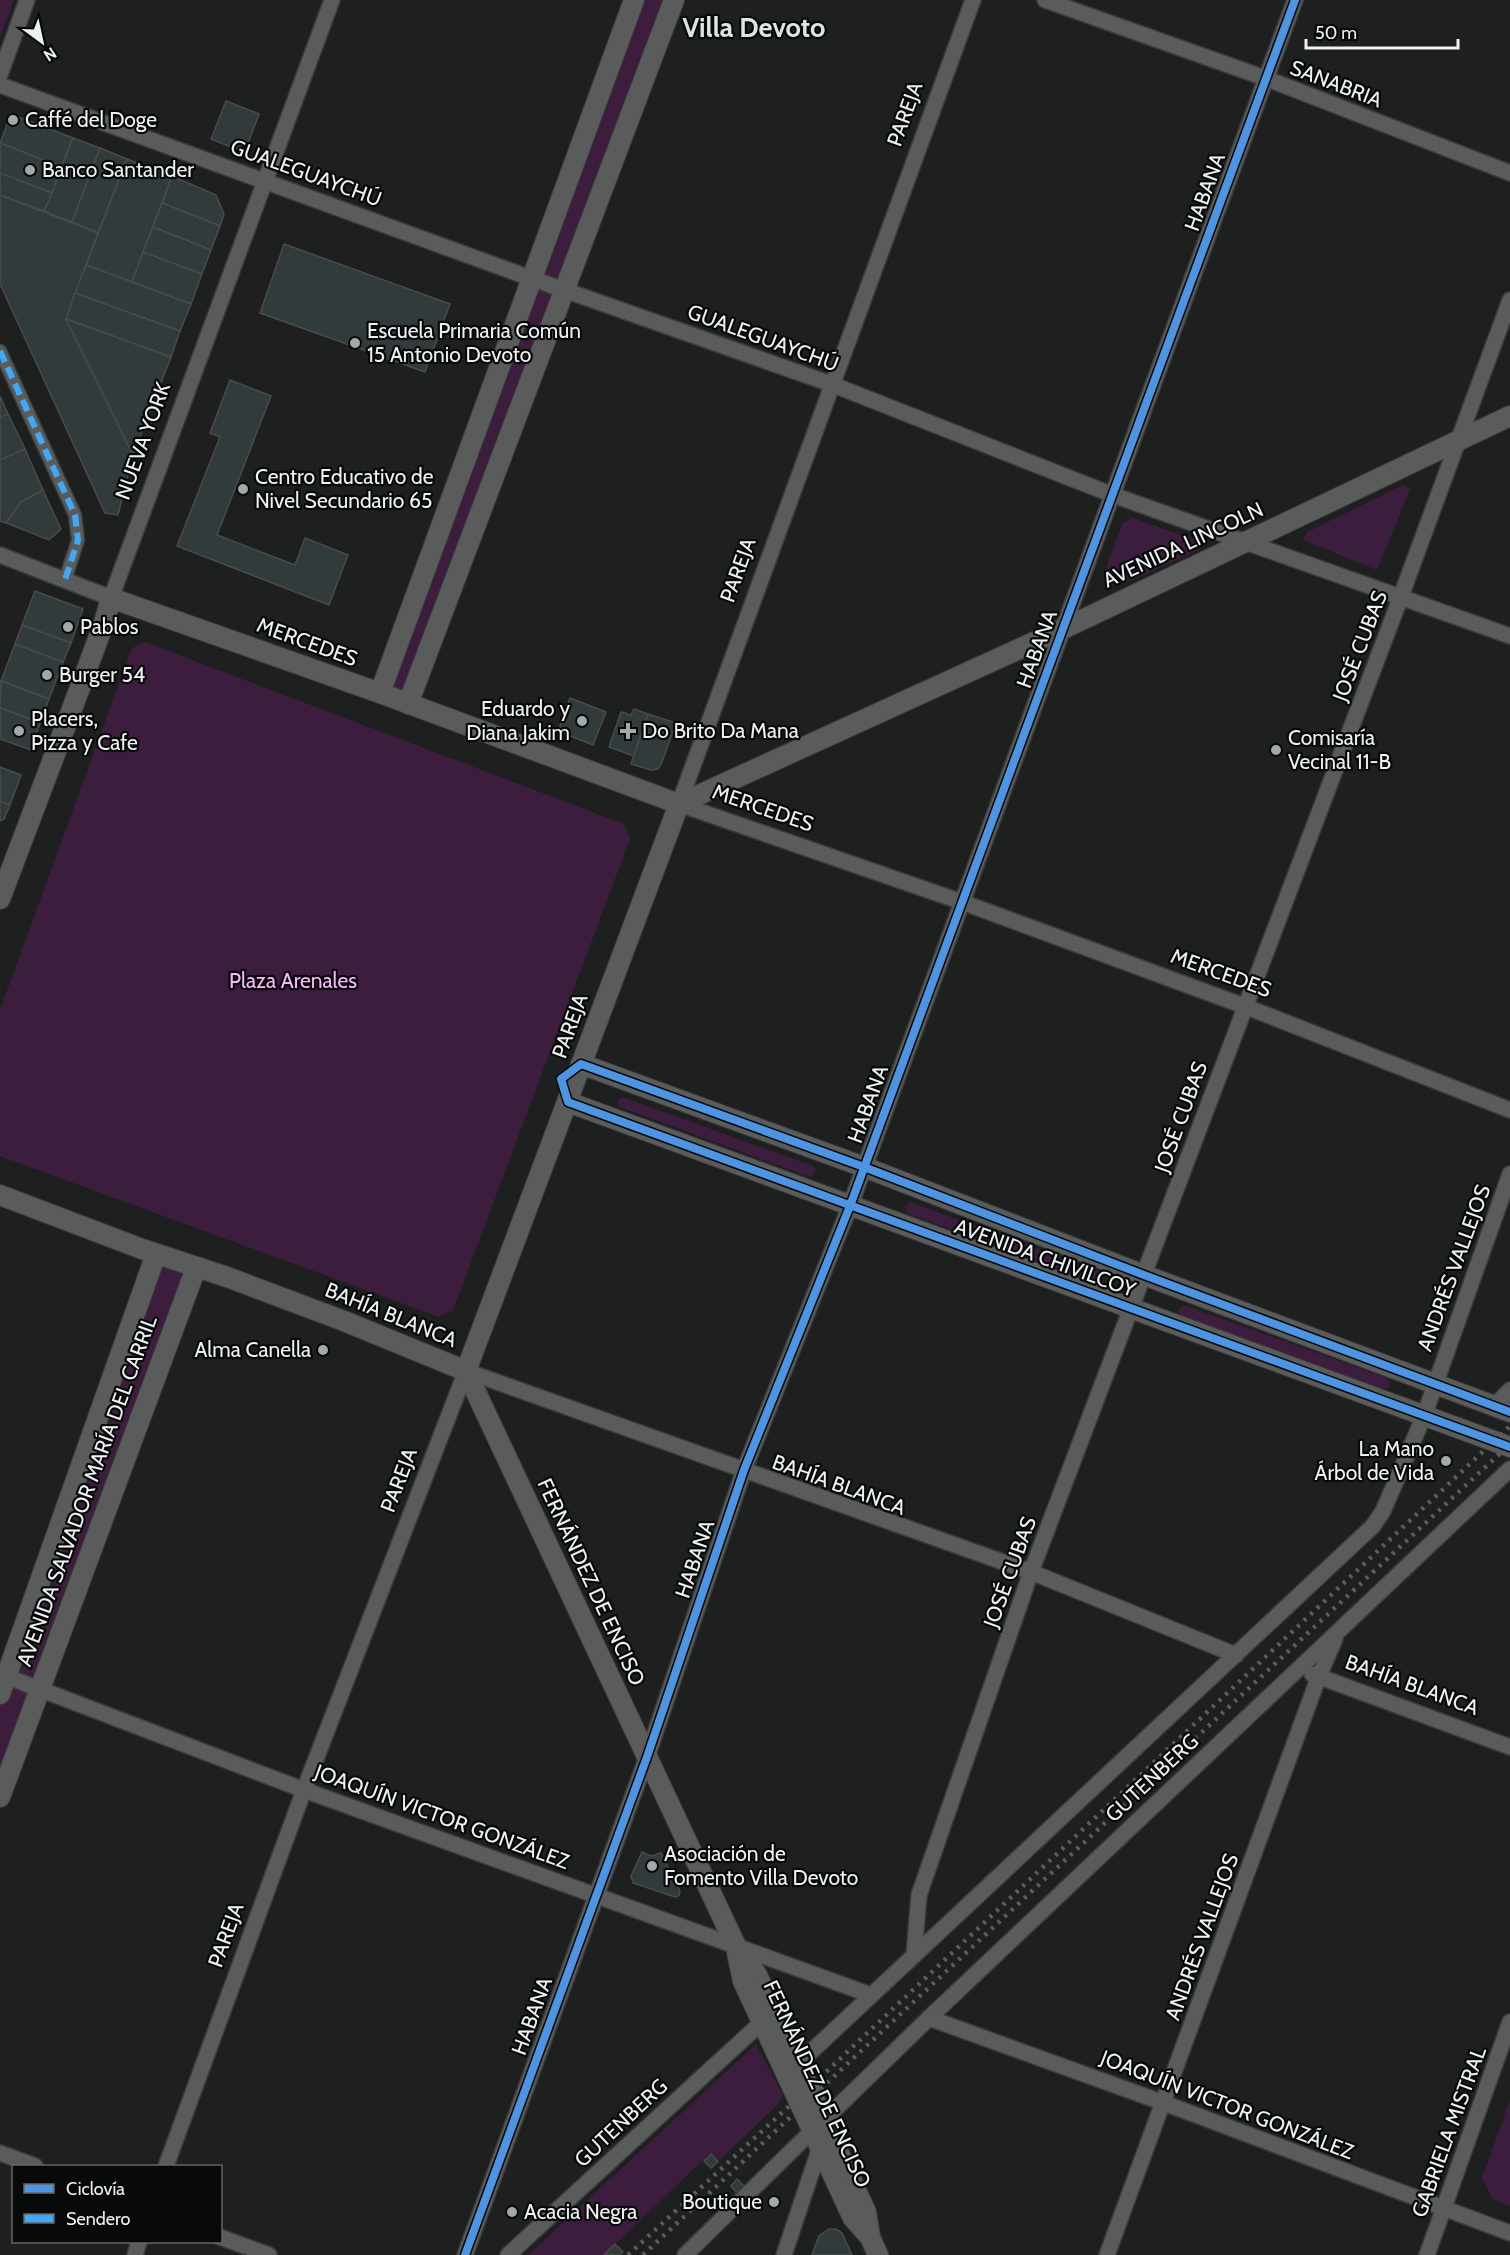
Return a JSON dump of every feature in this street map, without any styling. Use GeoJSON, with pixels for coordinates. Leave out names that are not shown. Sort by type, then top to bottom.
{"type":"FeatureCollection","features":[{"type":"Feature","properties":{"kind":"street"},"geometry":{"type":"LineString","coordinates":[[0,75],[27,0]]}},
{"type":"Feature","properties":{"kind":"street","name":"NUEVA YORK"},"geometry":{"type":"LineString","coordinates":[[1,892],[7,861],[92,656],[111,598],[332,0]]}},
{"type":"Feature","properties":{"kind":"street"},"geometry":{"type":"LineString","coordinates":[[380,693],[634,0]]}},
{"type":"Feature","properties":{"kind":"street"},"geometry":{"type":"LineString","coordinates":[[408,704],[674,0]]}},
{"type":"Feature","properties":{"kind":"street","name":"PAREJA"},"geometry":{"type":"LineString","coordinates":[[166,2165],[304,1790],[568,1102],[973,0]]}},
{"type":"Feature","properties":{"kind":"street","name":"SANABRIA"},"geometry":{"type":"LineString","coordinates":[[1045,0],[1265,78],[1510,173]]}},
{"type":"Feature","properties":{"kind":"street","name":"HABANA"},"geometry":{"type":"LineString","coordinates":[[465,2255],[647,1757],[744,1470],[850,1206],[1065,628],[1294,0]]}},
{"type":"Feature","properties":{"kind":"street","name":"GUALEGUAYCHÚ"},"geometry":{"type":"LineString","coordinates":[[0,85],[533,279],[831,384],[1113,495],[1400,599],[1510,636]]}},
{"type":"Feature","properties":{"kind":"street","name":"JOSÉ CUBAS"},"geometry":{"type":"LineString","coordinates":[[914,1955],[919,1895],[1031,1572],[1400,599],[1510,300]]}},
{"type":"Feature","properties":{"kind":"street"},"geometry":{"type":"LineString","coordinates":[[0,351],[75,515],[78,540],[65,580]]}},
{"type":"Feature","properties":{"kind":"street","name":"AVENIDA LINCOLN"},"geometry":{"type":"LineString","coordinates":[[679,804],[1065,628],[1510,416]]}},
{"type":"Feature","properties":{"kind":"street","name":"MERCEDES"},"geometry":{"type":"LineString","coordinates":[[0,555],[111,598],[380,693],[679,804],[962,902],[1244,1006],[1510,1110]]}},
{"type":"Feature","properties":{"kind":"street","name":"AVENIDA CHIVILCOY"},"geometry":{"type":"LineString","coordinates":[[581,1064],[864,1167],[1502,1409]]}},
{"type":"Feature","properties":{"kind":"street","name":"AVENIDA CHIVILCOY"},"geometry":{"type":"LineString","coordinates":[[568,1102],[1510,1447]]}},
{"type":"Feature","properties":{"kind":"street","name":"ANDRÉS VALLEJOS"},"geometry":{"type":"LineString","coordinates":[[1383,1511],[1424,1416],[1510,1174]]}},
{"type":"Feature","properties":{"kind":"street","name":"BAHÍA BLANCA"},"geometry":{"type":"LineString","coordinates":[[0,1195],[333,1317],[466,1371],[1031,1572],[1236,1655]]}},
{"type":"Feature","properties":{"kind":"street","name":"AVENIDA SALVADOR MARÍA DEL CARRIL"},"geometry":{"type":"LineString","coordinates":[[2,1682],[156,1254]]}},
{"type":"Feature","properties":{"kind":"street","name":"AVENIDA SALVADOR MARÍA DEL CARRIL"},"geometry":{"type":"LineString","coordinates":[[0,1797],[196,1268]]}},
{"type":"Feature","properties":{"kind":"street","name":"FERNÁNDEZ DE ENCISO"},"geometry":{"type":"LineString","coordinates":[[466,1371],[735,1944],[757,1975],[798,2064],[819,2132],[853,2218],[874,2246]]}},
{"type":"Feature","properties":{"kind":"street"},"geometry":{"type":"LineString","coordinates":[[1502,1409],[1510,1390]]}},
{"type":"Feature","properties":{"kind":"street","name":"GUTENBERG"},"geometry":{"type":"LineString","coordinates":[[685,2255],[819,2132],[929,2018],[1510,1469]]}},
{"type":"Feature","properties":{"kind":"street","name":"GUTENBERG"},"geometry":{"type":"LineString","coordinates":[[798,2064],[1373,1526],[1383,1511]]}},
{"type":"Feature","properties":{"kind":"street","name":"ANDRÉS VALLEJOS"},"geometry":{"type":"LineString","coordinates":[[1107,2255],[1319,1677],[1337,1634]]}},
{"type":"Feature","properties":{"kind":"street","name":"BAHÍA BLANCA"},"geometry":{"type":"LineString","coordinates":[[1298,1669],[1510,1747]]}},
{"type":"Feature","properties":{"kind":"street","name":"JOAQUÍN VICTOR GONZÁLEZ"},"geometry":{"type":"LineString","coordinates":[[2,1682],[39,1689],[304,1790],[871,1995]]}},
{"type":"Feature","properties":{"kind":"street","name":"FERNÁNDEZ DE ENCISO"},"geometry":{"type":"LineString","coordinates":[[735,1944],[743,1981],[819,2132],[866,2212],[874,2246]]}},
{"type":"Feature","properties":{"kind":"street","name":"JOAQUÍN VICTOR GONZÁLEZ"},"geometry":{"type":"LineString","coordinates":[[929,2018],[1164,2103],[1510,2233]]}},
{"type":"Feature","properties":{"kind":"street","name":"GUTENBERG"},"geometry":{"type":"LineString","coordinates":[[508,2255],[762,2022]]}},
{"type":"Feature","properties":{"kind":"street","name":"GABRIELA MISTRAL"},"geometry":{"type":"LineString","coordinates":[[1428,2255],[1510,2022]]}},
{"type":"Feature","properties":{"kind":"street"},"geometry":{"type":"LineString","coordinates":[[784,2255],[819,2132]]}},
{"type":"Feature","properties":{"kind":"street"},"geometry":{"type":"LineString","coordinates":[[0,2153],[32,2165]]}},
{"type":"Feature","properties":{"kind":"street"},"geometry":{"type":"LineString","coordinates":[[222,2238],[269,2255]]}},
{"type":"Feature","properties":{"kind":"green space"},"geometry":{"type":"Polygon","coordinates":[[[0,0],[14,0],[0,38],[0,0]]]}},
{"type":"Feature","properties":{"kind":"green space"},"geometry":{"type":"Polygon","coordinates":[[[634,0],[674,0],[408,704],[387,697],[634,0]]]}},
{"type":"Feature","properties":{"kind":"green space"},"geometry":{"type":"Polygon","coordinates":[[[1403,485],[1410,489],[1377,570],[1303,540],[1307,532],[1403,485]]]}},
{"type":"Feature","properties":{"kind":"green space"},"geometry":{"type":"Polygon","coordinates":[[[1132,518],[1201,542],[1198,550],[1131,581],[1114,583],[1105,572],[1122,524],[1132,518]]]}},
{"type":"Feature","properties":{"kind":"green space","name":"Plaza Arenales"},"geometry":{"type":"Polygon","coordinates":[[[145,642],[624,824],[630,839],[453,1310],[439,1317],[0,1156],[0,1010],[132,648],[145,642]]]}},
{"type":"Feature","properties":{"kind":"green space"},"geometry":{"type":"Polygon","coordinates":[[[622,1097],[813,1166],[816,1170],[812,1177],[807,1176],[620,1107],[617,1102],[622,1097]]]}},
{"type":"Feature","properties":{"kind":"green space"},"geometry":{"type":"Polygon","coordinates":[[[910,1202],[1100,1272],[1103,1277],[1099,1282],[1094,1282],[907,1213],[904,1208],[910,1202]]]}},
{"type":"Feature","properties":{"kind":"green space"},"geometry":{"type":"Polygon","coordinates":[[[156,1254],[196,1268],[0,1797],[0,1694],[156,1254]]]}},
{"type":"Feature","properties":{"kind":"green space"},"geometry":{"type":"Polygon","coordinates":[[[1184,1305],[1387,1378],[1390,1384],[1388,1388],[1381,1389],[1181,1316],[1178,1311],[1184,1305]]]}},
{"type":"Feature","properties":{"kind":"green space"},"geometry":{"type":"Polygon","coordinates":[[[756,2044],[783,2096],[778,2104],[718,2162],[710,2153],[604,2255],[528,2255],[756,2044]]]}},
{"type":"Feature","properties":{"kind":"green space"},"geometry":{"type":"Polygon","coordinates":[[[1510,2100],[1510,2206],[1493,2200],[1482,2178],[1510,2100]]]}},
{"type":"Feature","properties":{"kind":"building"},"geometry":{"type":"Polygon","coordinates":[[[226,101],[259,114],[249,141],[236,149],[211,139],[226,101]]]}},
{"type":"Feature","properties":{"kind":"building"},"geometry":{"type":"Polygon","coordinates":[[[11,114],[73,138],[61,167],[0,143],[11,114]]]}},
{"type":"Feature","properties":{"kind":"building"},"geometry":{"type":"Polygon","coordinates":[[[73,138],[100,148],[72,222],[44,211],[73,138]]]}},
{"type":"Feature","properties":{"kind":"building","name":"Banco Santander"},"geometry":{"type":"Polygon","coordinates":[[[0,143],[61,167],[52,193],[0,173],[0,143]]]}},
{"type":"Feature","properties":{"kind":"building"},"geometry":{"type":"Polygon","coordinates":[[[100,148],[127,159],[98,233],[72,222],[100,148]]]}},
{"type":"Feature","properties":{"kind":"building"},"geometry":{"type":"Polygon","coordinates":[[[127,159],[172,176],[132,282],[86,265],[127,159]]]}},
{"type":"Feature","properties":{"kind":"building"},"geometry":{"type":"Polygon","coordinates":[[[0,173],[52,193],[44,211],[0,195],[0,173]]]}},
{"type":"Feature","properties":{"kind":"building"},"geometry":{"type":"Polygon","coordinates":[[[172,176],[216,195],[224,214],[220,226],[162,203],[172,176]]]}},
{"type":"Feature","properties":{"kind":"building"},"geometry":{"type":"Polygon","coordinates":[[[0,195],[98,233],[66,319],[133,455],[118,515],[105,513],[0,284],[0,195]]]}},
{"type":"Feature","properties":{"kind":"building"},"geometry":{"type":"Polygon","coordinates":[[[162,203],[220,226],[211,250],[153,227],[162,203]]]}},
{"type":"Feature","properties":{"kind":"building"},"geometry":{"type":"Polygon","coordinates":[[[153,227],[211,250],[202,274],[143,252],[153,227]]]}},
{"type":"Feature","properties":{"kind":"building"},"geometry":{"type":"Polygon","coordinates":[[[284,244],[450,304],[425,372],[260,313],[284,244]]]}},
{"type":"Feature","properties":{"kind":"building"},"geometry":{"type":"Polygon","coordinates":[[[143,252],[202,274],[191,304],[132,282],[143,252]]]}},
{"type":"Feature","properties":{"kind":"building"},"geometry":{"type":"Polygon","coordinates":[[[86,265],[191,304],[180,331],[75,293],[86,265]]]}},
{"type":"Feature","properties":{"kind":"building"},"geometry":{"type":"Polygon","coordinates":[[[75,293],[180,331],[171,357],[66,319],[75,293]]]}},
{"type":"Feature","properties":{"kind":"building"},"geometry":{"type":"Polygon","coordinates":[[[66,319],[171,357],[133,455],[66,319]]]}},
{"type":"Feature","properties":{"kind":"building"},"geometry":{"type":"Polygon","coordinates":[[[230,380],[271,396],[217,535],[295,565],[305,538],[348,555],[329,605],[177,546],[220,437],[210,433],[230,380]]]}},
{"type":"Feature","properties":{"kind":"building"},"geometry":{"type":"Polygon","coordinates":[[[0,396],[8,414],[0,417],[0,396]]]}},
{"type":"Feature","properties":{"kind":"building"},"geometry":{"type":"Polygon","coordinates":[[[8,414],[25,449],[0,460],[0,417],[8,414]]]}},
{"type":"Feature","properties":{"kind":"building"},"geometry":{"type":"Polygon","coordinates":[[[25,449],[43,490],[21,502],[6,523],[0,521],[0,460],[25,449]]]}},
{"type":"Feature","properties":{"kind":"building"},"geometry":{"type":"Polygon","coordinates":[[[43,490],[61,529],[49,540],[6,523],[21,502],[43,490]]]}},
{"type":"Feature","properties":{"kind":"building"},"geometry":{"type":"Polygon","coordinates":[[[35,591],[83,609],[71,643],[22,625],[35,591]]]}},
{"type":"Feature","properties":{"kind":"building"},"geometry":{"type":"Polygon","coordinates":[[[22,625],[71,643],[63,662],[15,644],[22,625]]]}},
{"type":"Feature","properties":{"kind":"building"},"geometry":{"type":"Polygon","coordinates":[[[15,644],[63,662],[49,699],[1,681],[15,644]]]}},
{"type":"Feature","properties":{"kind":"building"},"geometry":{"type":"Polygon","coordinates":[[[1,681],[49,699],[40,723],[0,708],[1,681]]]}},
{"type":"Feature","properties":{"kind":"building","name":"Eduardo y Diana Jakim"},"geometry":{"type":"Polygon","coordinates":[[[570,698],[606,712],[593,745],[558,731],[570,698]]]}},
{"type":"Feature","properties":{"kind":"building","name":"Placers, Pizza y Cafe"},"geometry":{"type":"Polygon","coordinates":[[[0,708],[40,723],[31,750],[0,739],[0,708]]]}},
{"type":"Feature","properties":{"kind":"building","name":"Do Brito Da Mana"},"geometry":{"type":"Polygon","coordinates":[[[634,709],[648,714],[634,756],[609,747],[621,712],[631,715],[634,709]]]}},
{"type":"Feature","properties":{"kind":"building"},"geometry":{"type":"Polygon","coordinates":[[[648,714],[676,723],[662,762],[658,769],[651,770],[631,764],[648,714]]]}},
{"type":"Feature","properties":{"kind":"building"},"geometry":{"type":"Polygon","coordinates":[[[0,767],[21,775],[10,805],[0,801],[0,767]]]}},
{"type":"Feature","properties":{"kind":"building"},"geometry":{"type":"Polygon","coordinates":[[[0,801],[10,805],[4,819],[0,821],[0,801]]]}},
{"type":"Feature","properties":{"kind":"building","name":"Asociación de Fomento Villa Devoto"},"geometry":{"type":"Polygon","coordinates":[[[642,1852],[651,1856],[661,1853],[680,1891],[677,1897],[633,1883],[631,1876],[642,1852]]]}},
{"type":"Feature","properties":{"kind":"building"},"geometry":{"type":"Polygon","coordinates":[[[711,2154],[718,2162],[711,2168],[704,2161],[711,2154]]]}},
{"type":"Feature","properties":{"kind":"building"},"geometry":{"type":"Polygon","coordinates":[[[737,2179],[744,2186],[737,2193],[731,2186],[737,2179]]]}},
{"type":"Feature","properties":{"kind":"building"},"geometry":{"type":"Polygon","coordinates":[[[829,2229],[836,2229],[842,2233],[852,2255],[812,2255],[819,2236],[829,2229]]]}},
{"type":"Feature","properties":{"kind":"building"},"geometry":{"type":"Polygon","coordinates":[[[615,2244],[623,2252],[619,2255],[604,2255],[615,2244]]]}},
{"type":"Feature","properties":{"kind":"railway"},"geometry":{"type":"LineString","coordinates":[[628,2255],[826,2072],[1510,1426]]}},
{"type":"Feature","properties":{"kind":"railway"},"geometry":{"type":"LineString","coordinates":[[643,2255],[1510,1444]]}},
{"type":"Feature","properties":{"kind":"marked path"},"geometry":{"type":"LineString","coordinates":[[0,351],[75,515],[78,540],[65,580]]}},
{"type":"Feature","properties":{"kind":"cycle path"},"geometry":{"type":"LineString","coordinates":[[465,2255],[647,1757],[744,1470],[850,1206],[1295,0]]}},
{"type":"Feature","properties":{"kind":"cycle path"},"geometry":{"type":"LineString","coordinates":[[1510,1412],[864,1167],[581,1064],[561,1079],[568,1102],[1510,1447]]}},
{"type":"Feature","properties":{"kind":"place","name":"Caffé del Doge"},"geometry":{"type":"Point","coordinates":[13,120]}},
{"type":"Feature","properties":{"kind":"place","name":"Banco Santander"},"geometry":{"type":"Point","coordinates":[30,170]}},
{"type":"Feature","properties":{"kind":"place","name":"Escuela Primaria Común 15 Antonio Devoto"},"geometry":{"type":"Point","coordinates":[355,343]}},
{"type":"Feature","properties":{"kind":"place","name":"Centro Educativo de Nivel Secundario 65"},"geometry":{"type":"Point","coordinates":[243,489]}},
{"type":"Feature","properties":{"kind":"place","name":"Pablos"},"geometry":{"type":"Point","coordinates":[68,627]}},
{"type":"Feature","properties":{"kind":"place","name":"Burger 54"},"geometry":{"type":"Point","coordinates":[47,675]}},
{"type":"Feature","properties":{"kind":"place","name":"Eduardo y Diana Jakim"},"geometry":{"type":"Point","coordinates":[582,721]}},
{"type":"Feature","properties":{"kind":"place","name":"Placers, Pizza y Cafe"},"geometry":{"type":"Point","coordinates":[19,731]}},
{"type":"Feature","properties":{"kind":"place","name":"Do Brito Da Mana"},"geometry":{"type":"Point","coordinates":[628,731]}},
{"type":"Feature","properties":{"kind":"place","name":"Comisaría Vecinal 11-B"},"geometry":{"type":"Point","coordinates":[1276,750]}},
{"type":"Feature","properties":{"kind":"place","name":"Alma Canella"},"geometry":{"type":"Point","coordinates":[323,1350]}},
{"type":"Feature","properties":{"kind":"place","name":"La Mano Árbol de Vida"},"geometry":{"type":"Point","coordinates":[1446,1461]}},
{"type":"Feature","properties":{"kind":"place","name":"Asociación de Fomento Villa Devoto"},"geometry":{"type":"Point","coordinates":[652,1866]}},
{"type":"Feature","properties":{"kind":"place","name":"Boutique"},"geometry":{"type":"Point","coordinates":[774,2202]}},
{"type":"Feature","properties":{"kind":"place","name":"Acacia Negra"},"geometry":{"type":"Point","coordinates":[512,2212]}},
{"type":"Feature","properties":{"kind":"district","name":"Villa Devoto"},"geometry":{"type":"Point","coordinates":[754,28]}}]}
